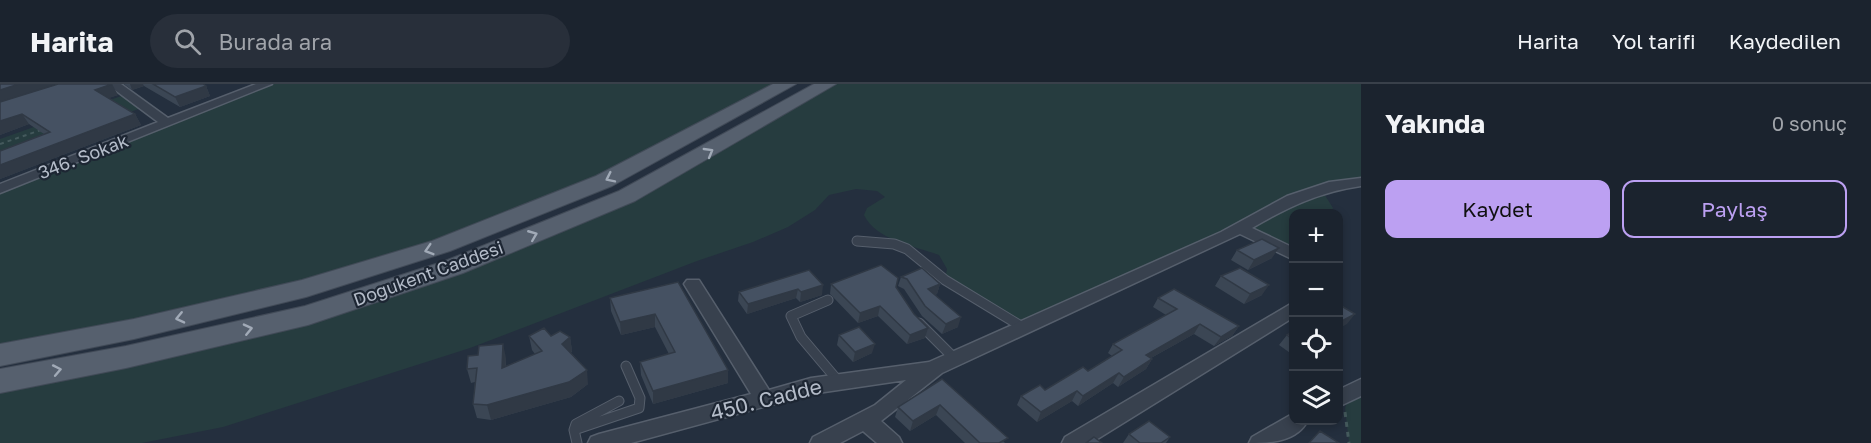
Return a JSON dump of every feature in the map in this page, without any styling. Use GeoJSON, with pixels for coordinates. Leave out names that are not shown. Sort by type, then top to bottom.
{"type":"FeatureCollection","features":[{"type":"Feature","properties":{"kind":"main road","name":"Doğukent Caddesi"},"geometry":{"type":"LineString","coordinates":[[0,355],[134,329],[306,288],[441,246],[604,181],[787,84]]}},
{"type":"Feature","properties":{"kind":"main road","name":"Doğukent Caddesi"},"geometry":{"type":"LineString","coordinates":[[0,381],[126,357],[308,315],[454,267],[627,196],[827,84]]}},
{"type":"Feature","properties":{"kind":"street"},"geometry":{"type":"LineString","coordinates":[[113,84],[167,123]]}},
{"type":"Feature","properties":{"kind":"street","name":"346. Sokak"},"geometry":{"type":"LineString","coordinates":[[0,189],[266,84]]}},
{"type":"Feature","properties":{"kind":"street"},"geometry":{"type":"LineString","coordinates":[[821,443],[882,411],[935,368],[1240,228],[1292,199],[1329,186],[1361,182]]}},
{"type":"Feature","properties":{"kind":"street"},"geometry":{"type":"LineString","coordinates":[[1240,228],[1289,253]]}},
{"type":"Feature","properties":{"kind":"street"},"geometry":{"type":"LineString","coordinates":[[693,284],[764,399]]}},
{"type":"Feature","properties":{"kind":"street"},"geometry":{"type":"LineString","coordinates":[[1073,443],[1289,310]]}},
{"type":"Feature","properties":{"kind":"street","name":"450. Cadde"},"geometry":{"type":"LineString","coordinates":[[599,443],[621,440],[811,386],[935,368]]}},
{"type":"Feature","properties":{"kind":"street"},"geometry":{"type":"LineString","coordinates":[[865,420],[891,443]]}},
{"type":"Feature","properties":{"kind":"street"},"geometry":{"type":"LineString","coordinates":[[1260,443],[1290,425]]}},
{"type":"Feature","properties":{"kind":"lane"},"geometry":{"type":"LineString","coordinates":[[857,241],[894,244],[907,249],[945,280],[1024,328]]}},
{"type":"Feature","properties":{"kind":"lane"},"geometry":{"type":"LineString","coordinates":[[828,300],[795,312],[791,316],[801,337],[839,382]]}},
{"type":"Feature","properties":{"kind":"lane"},"geometry":{"type":"LineString","coordinates":[[914,318],[955,359]]}},
{"type":"Feature","properties":{"kind":"lane"},"geometry":{"type":"LineString","coordinates":[[574,430],[639,408],[640,398],[626,366]]}},
{"type":"Feature","properties":{"kind":"lane"},"geometry":{"type":"LineString","coordinates":[[577,443],[574,430],[579,422],[619,401]]}},
{"type":"Feature","properties":{"kind":"path"},"geometry":{"type":"LineString","coordinates":[[0,144],[44,129]]}},
{"type":"Feature","properties":{"kind":"path"},"geometry":{"type":"LineString","coordinates":[[1349,443],[1345,408],[1350,393]]}},
{"type":"Feature","properties":{"kind":"green space"},"geometry":{"type":"Polygon","coordinates":[[[267,84],[787,84],[662,151],[441,246],[0,355],[0,189],[267,84]]]}},
{"type":"Feature","properties":{"kind":"green space"},"geometry":{"type":"Polygon","coordinates":[[[827,84],[1361,84],[1361,182],[1321,189],[1332,209],[1289,209],[1289,248],[1286,251],[1240,228],[1024,328],[945,280],[947,269],[939,255],[897,241],[877,231],[864,215],[867,208],[885,197],[877,191],[856,189],[829,195],[815,210],[788,227],[753,242],[697,261],[470,348],[223,427],[142,443],[0,443],[0,381],[308,315],[560,224],[827,84]]]}},
{"type":"Feature","properties":{"kind":"green space"},"geometry":{"type":"Polygon","coordinates":[[[127,94],[144,107],[0,159],[0,139],[127,94]]]}},
{"type":"Feature","properties":{"kind":"green space"},"geometry":{"type":"Polygon","coordinates":[[[1361,387],[1361,443],[1349,443],[1345,408],[1351,392],[1361,387]]]}},
{"type":"Feature","properties":{"kind":"building"},"geometry":{"type":"Polygon","coordinates":[[[0,84],[19,84],[0,90],[0,84]]]}},
{"type":"Feature","properties":{"kind":"building"},"geometry":{"type":"Polygon","coordinates":[[[58,84],[112,84],[95,90],[135,114],[0,165],[0,151],[50,132],[22,114],[0,121],[0,102],[58,84]]]}},
{"type":"Feature","properties":{"kind":"building"},"geometry":{"type":"Polygon","coordinates":[[[153,84],[203,84],[206,86],[175,97],[153,84]]]}},
{"type":"Feature","properties":{"kind":"building"},"geometry":{"type":"Polygon","coordinates":[[[1262,239],[1279,248],[1254,260],[1237,250],[1262,239]]]}},
{"type":"Feature","properties":{"kind":"building"},"geometry":{"type":"Polygon","coordinates":[[[881,265],[898,278],[896,287],[914,314],[928,328],[910,335],[880,306],[860,313],[831,284],[881,265]]]}},
{"type":"Feature","properties":{"kind":"building"},"geometry":{"type":"Polygon","coordinates":[[[922,268],[940,284],[928,289],[961,317],[946,324],[925,306],[907,279],[901,277],[922,268]]]}},
{"type":"Feature","properties":{"kind":"building"},"geometry":{"type":"Polygon","coordinates":[[[1240,268],[1269,285],[1250,294],[1221,276],[1240,268]]]}},
{"type":"Feature","properties":{"kind":"building"},"geometry":{"type":"Polygon","coordinates":[[[809,270],[823,285],[801,292],[798,289],[748,304],[739,292],[809,270]]]}},
{"type":"Feature","properties":{"kind":"building"},"geometry":{"type":"Polygon","coordinates":[[[678,282],[728,370],[653,391],[640,362],[675,352],[655,314],[620,322],[610,298],[678,282]]]}},
{"type":"Feature","properties":{"kind":"building"},"geometry":{"type":"Polygon","coordinates":[[[1174,289],[1239,326],[1221,337],[1200,324],[1146,355],[1152,359],[1124,377],[1119,373],[1083,396],[1077,391],[1041,412],[1021,396],[1040,385],[1045,390],[1083,367],[1088,371],[1122,350],[1113,344],[1177,309],[1158,298],[1174,289]]]}},
{"type":"Feature","properties":{"kind":"building"},"geometry":{"type":"Polygon","coordinates":[[[1343,307],[1355,314],[1343,320],[1343,307]]]}},
{"type":"Feature","properties":{"kind":"building"},"geometry":{"type":"Polygon","coordinates":[[[859,327],[875,344],[855,352],[839,335],[859,327]]]}},
{"type":"Feature","properties":{"kind":"building"},"geometry":{"type":"Polygon","coordinates":[[[544,328],[551,336],[560,331],[570,337],[562,344],[587,370],[569,382],[487,405],[473,404],[477,368],[467,369],[468,356],[478,355],[479,346],[503,344],[502,368],[542,351],[529,336],[544,328]]]}},
{"type":"Feature","properties":{"kind":"building"},"geometry":{"type":"Polygon","coordinates":[[[942,379],[1008,438],[999,443],[980,443],[940,405],[913,421],[898,407],[942,379]]]}},
{"type":"Feature","properties":{"kind":"building"},"geometry":{"type":"Polygon","coordinates":[[[1149,421],[1170,437],[1161,443],[1140,443],[1129,434],[1149,421]]]}},
{"type":"Feature","properties":{"kind":"building"},"geometry":{"type":"Polygon","coordinates":[[[1320,431],[1339,443],[1309,443],[1320,431]]]}},
{"type":"Feature","properties":{"kind":"building"},"geometry":{"type":"Polygon","coordinates":[[[1094,437],[1102,443],[1086,443],[1094,437]]]}}]}
